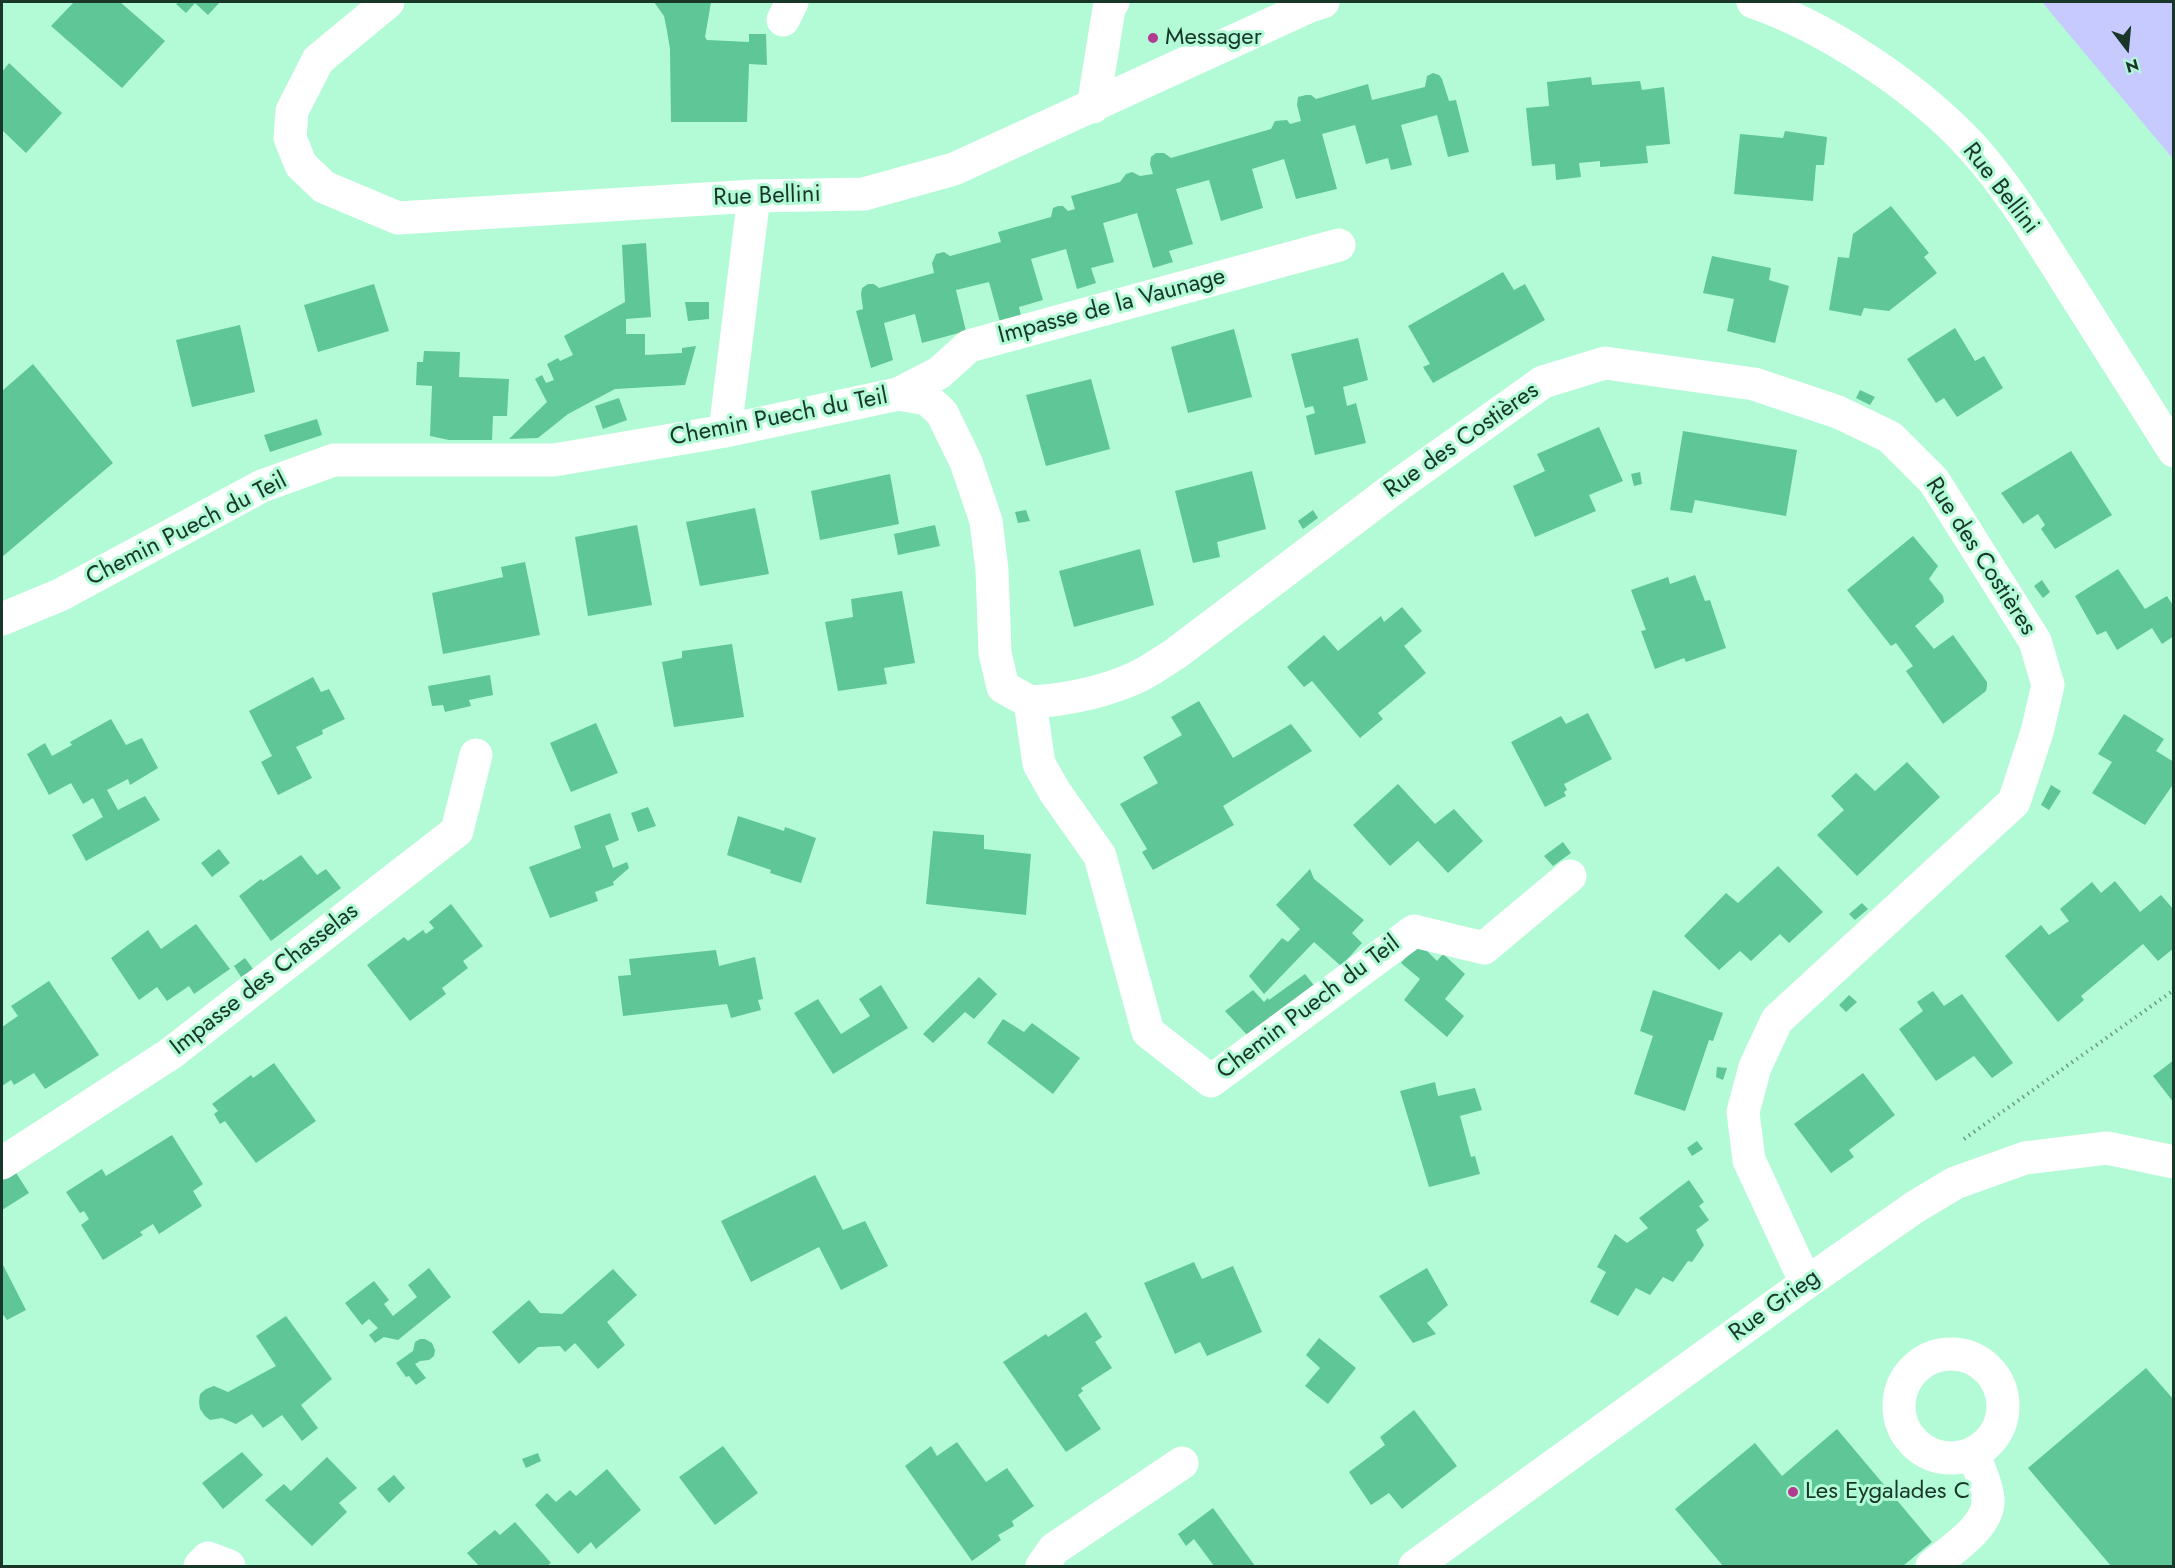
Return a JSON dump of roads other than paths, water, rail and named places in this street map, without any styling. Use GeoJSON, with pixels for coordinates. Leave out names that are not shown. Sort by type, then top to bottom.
{"type":"FeatureCollection","features":[{"type":"Feature","properties":{"kind":"street","name":"Rue Bellini"},"geometry":{"type":"LineString","coordinates":[[387,2],[318,60],[292,111],[290,138],[301,165],[324,187],[398,218],[754,196],[864,194],[954,169],[1323,2]]}},
{"type":"Feature","properties":{"kind":"street"},"geometry":{"type":"LineString","coordinates":[[1093,107],[1111,2]]}},
{"type":"Feature","properties":{"kind":"street","name":"Rue Bellini"},"geometry":{"type":"LineString","coordinates":[[1753,2],[1780,11],[1849,50],[1914,93],[1971,147],[2019,206],[2174,451]]}},
{"type":"Feature","properties":{"kind":"street"},"geometry":{"type":"LineString","coordinates":[[725,431],[754,196]]}},
{"type":"Feature","properties":{"kind":"street","name":"Impasse de la Vaunage"},"geometry":{"type":"LineString","coordinates":[[898,394],[939,373],[969,346],[1339,245]]}},
{"type":"Feature","properties":{"kind":"street","name":"Rue des Costières"},"geometry":{"type":"LineString","coordinates":[[1030,702],[1060,700],[1091,693],[1136,678],[1175,654],[1401,483],[1543,382],[1605,363],[1754,384],[1838,412],[1890,437],[1934,481],[2035,641],[2048,685],[2037,732],[2014,802],[1777,1020],[1755,1067],[1743,1112],[1749,1160],[1806,1283]]}},
{"type":"Feature","properties":{"kind":"street","name":"Chemin Puech du Teil"},"geometry":{"type":"LineString","coordinates":[[2,619],[60,595],[262,486],[334,460],[554,460],[725,431],[898,394],[927,399],[942,412],[966,462],[987,521],[992,570],[995,653],[1003,687],[1030,702],[1039,764],[1054,792],[1100,856],[1148,1032],[1211,1081],[1414,931],[1484,948],[1570,876]]}},
{"type":"Feature","properties":{"kind":"street","name":"Impasse des Chasselas"},"geometry":{"type":"LineString","coordinates":[[2,1163],[170,1054],[457,831],[476,755]]}},
{"type":"Feature","properties":{"kind":"street","name":"Rue Grieg"},"geometry":{"type":"LineString","coordinates":[[1415,1566],[1806,1283],[1916,1207],[1955,1183],[2025,1158],[2107,1148],[2174,1162]]}},
{"type":"Feature","properties":{"kind":"street"},"geometry":{"type":"LineString","coordinates":[[1932,1566],[1979,1526],[1987,1513],[1988,1498],[1974,1454]]}},
{"type":"Feature","properties":{"kind":"street"},"geometry":{"type":"LineString","coordinates":[[1042,1566],[1054,1549],[1182,1463]]}},
{"type":"Feature","properties":{"kind":"street"},"geometry":{"type":"LineString","coordinates":[[200,1566],[208,1558],[229,1566]]}},
{"type":"Feature","properties":{"kind":"place","name":"Messager"},"geometry":{"type":"Point","coordinates":[1153,38]}},
{"type":"Feature","properties":{"kind":"place","name":"Les Eygalades C"},"geometry":{"type":"Point","coordinates":[1793,1492]}}]}
